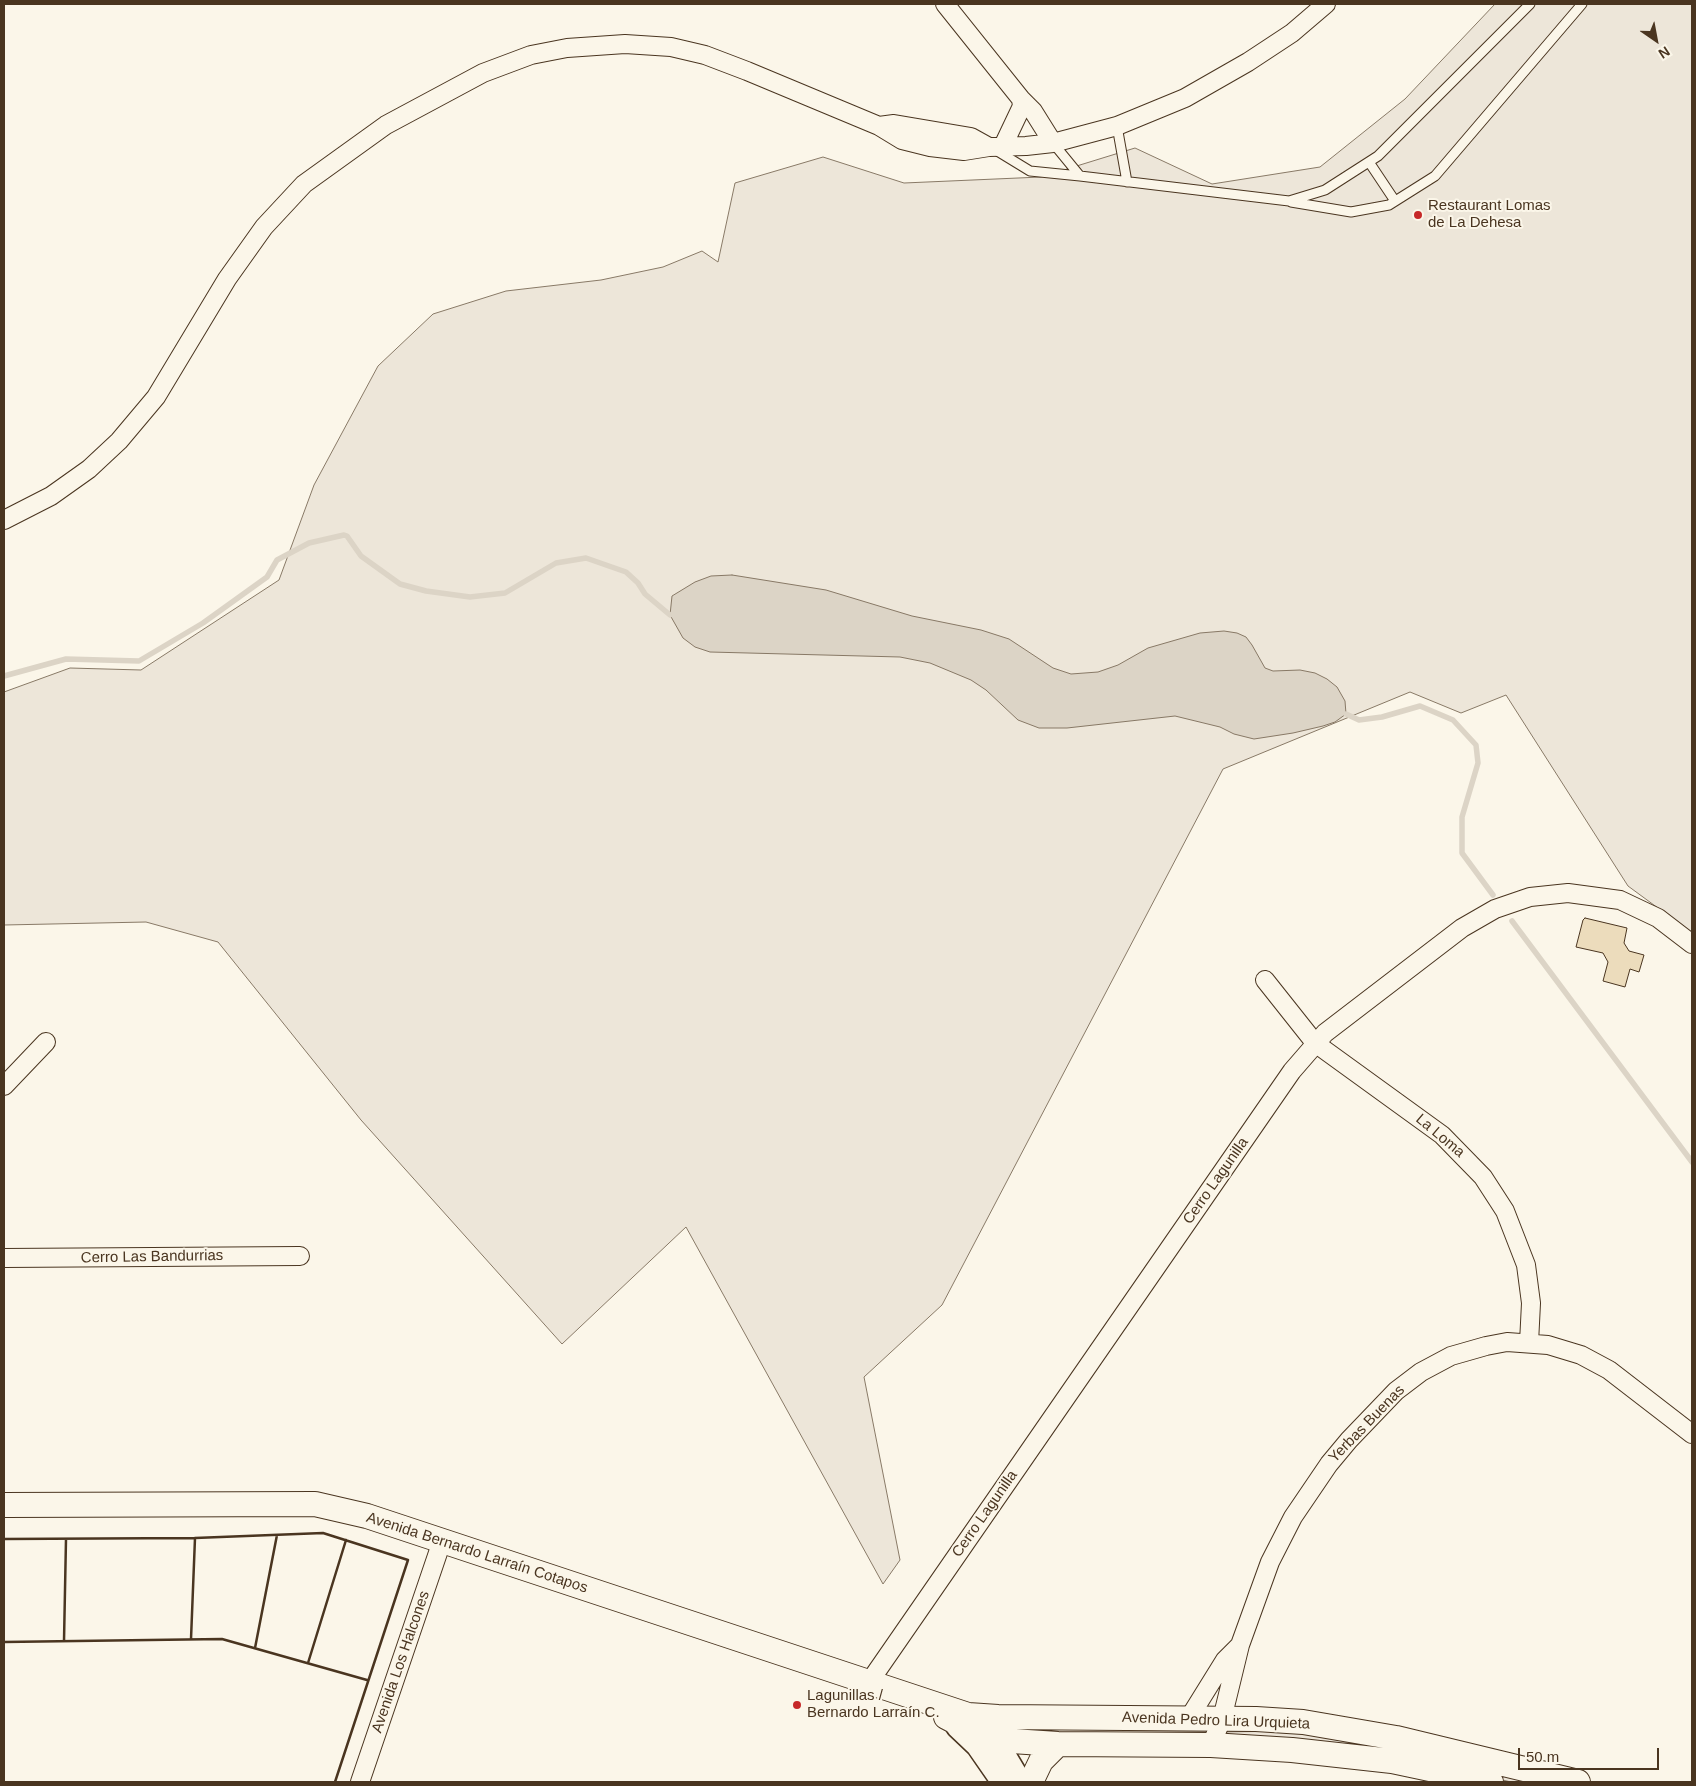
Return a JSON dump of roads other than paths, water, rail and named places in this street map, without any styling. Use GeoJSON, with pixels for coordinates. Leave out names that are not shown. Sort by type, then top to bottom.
{"type":"FeatureCollection","features":[{"type":"Feature","properties":{"kind":"main road","name":"Avenida Bernardo Larraín Cotapos"},"geometry":{"type":"LineString","coordinates":[[4,1506],[305,1503],[342,1509],[870,1681],[950,1713]]}},
{"type":"Feature","properties":{"kind":"main road","name":"Avenida Pedro Lira Urquieta"},"geometry":{"type":"LineString","coordinates":[[950,1713],[998,1717],[1190,1718],[1303,1722],[1350,1728],[1578,1782]]}},
{"type":"Feature","properties":{"kind":"main road","name":"Avenida Pedro Lira Urquieta"},"geometry":{"type":"LineString","coordinates":[[950,1713],[982,1736],[996,1740],[1058,1744],[1212,1746],[1335,1754],[1392,1761],[1491,1782]]}},
{"type":"Feature","properties":{"kind":"main road"},"geometry":{"type":"LineString","coordinates":[[1031,1782],[1041,1761],[1058,1744]]}},
{"type":"Feature","properties":{"kind":"street"},"geometry":{"type":"LineString","coordinates":[[945,4],[1021,99],[1033,111],[1053,143]]}},
{"type":"Feature","properties":{"kind":"street"},"geometry":{"type":"LineString","coordinates":[[4,520],[51,496],[89,469],[120,441],[156,397],[227,279],[264,227],[304,184],[386,125],[483,73],[532,56],[566,48],[625,44],[671,47],[705,55],[879,126],[902,140],[930,147],[964,151],[996,146],[1053,143],[1117,126],[1185,98],[1248,62],[1292,34],[1326,4]]}},
{"type":"Feature","properties":{"kind":"street"},"geometry":{"type":"LineString","coordinates":[[996,146],[1022,106],[1021,99]]}},
{"type":"Feature","properties":{"kind":"street","name":"Cerro Lagunilla"},"geometry":{"type":"LineString","coordinates":[[870,1681],[1286,1079],[1315,1043],[1343,1018],[1462,928],[1495,909],[1530,897],[1568,893],[1620,900],[1658,918],[1692,944]]}},
{"type":"Feature","properties":{"kind":"street","name":"La Loma"},"geometry":{"type":"LineString","coordinates":[[1265,980],[1315,1043],[1442,1135],[1483,1177],[1513,1229],[1526,1265],[1531,1303],[1529,1343]]}},
{"type":"Feature","properties":{"kind":"street"},"geometry":{"type":"LineString","coordinates":[[4,1086],[46,1042]]}},
{"type":"Feature","properties":{"kind":"street","name":"Cerro Las Bandurrias"},"geometry":{"type":"LineString","coordinates":[[4,1258],[300,1256]]}},
{"type":"Feature","properties":{"kind":"street","name":"Yerbas Buenas"},"geometry":{"type":"LineString","coordinates":[[1212,1746],[1222,1719],[1238,1660],[1240,1645],[1270,1562],[1293,1517],[1328,1464],[1367,1420],[1407,1382],[1451,1356],[1500,1344],[1529,1343],[1566,1350],[1595,1362],[1640,1392],[1692,1434]]}},
{"type":"Feature","properties":{"kind":"street","name":"Avenida Los Halcones"},"geometry":{"type":"LineString","coordinates":[[360,1782],[442,1541]]}},
{"type":"Feature","properties":{"kind":"street","name":"Yerbas Buenas"},"geometry":{"type":"LineString","coordinates":[[1190,1718],[1225,1660],[1240,1645]]}},
{"type":"Feature","properties":{"kind":"street","name":"Avenida Bernardo Larraín Cotapos"},"geometry":{"type":"LineString","coordinates":[[950,1713],[1002,1782]]}},
{"type":"Feature","properties":{"kind":"street"},"geometry":{"type":"LineString","coordinates":[[996,1740],[1021,1782]]}},
{"type":"Feature","properties":{"kind":"lane"},"geometry":{"type":"LineString","coordinates":[[1286,201],[1325,190],[1378,156],[1530,4]]}},
{"type":"Feature","properties":{"kind":"lane"},"geometry":{"type":"LineString","coordinates":[[996,146],[1030,171],[1286,201],[1351,212],[1389,205],[1435,176],[1582,4]]}},
{"type":"Feature","properties":{"kind":"lane"},"geometry":{"type":"LineString","coordinates":[[1117,126],[1127,182]]}},
{"type":"Feature","properties":{"kind":"lane"},"geometry":{"type":"LineString","coordinates":[[1053,143],[1080,176]]}},
{"type":"Feature","properties":{"kind":"lane"},"geometry":{"type":"LineString","coordinates":[[1370,162],[1395,201]]}},
{"type":"Feature","properties":{"kind":"waterway"},"geometry":{"type":"LineString","coordinates":[[4,676],[66,659],[139,661],[203,623],[267,577],[277,560],[309,543],[344,535],[347,536],[361,556],[400,584],[426,591],[470,597],[505,593],[556,563],[586,558],[626,572],[638,583],[645,594],[670,615]]}},
{"type":"Feature","properties":{"kind":"waterway"},"geometry":{"type":"LineString","coordinates":[[1346,714],[1359,720],[1382,717],[1420,706],[1453,720],[1476,745],[1478,763],[1462,817],[1462,853],[1493,895]]}},
{"type":"Feature","properties":{"kind":"waterway"},"geometry":{"type":"LineString","coordinates":[[1512,921],[1692,1162]]}},
{"type":"Feature","properties":{"kind":"place","name":"Restaurant Lomas de La Dehesa"},"geometry":{"type":"Point","coordinates":[1418,215]}},
{"type":"Feature","properties":{"kind":"place","name":"Lagunillas / Bernardo Larraín C."},"geometry":{"type":"Point","coordinates":[797,1705]}}]}
